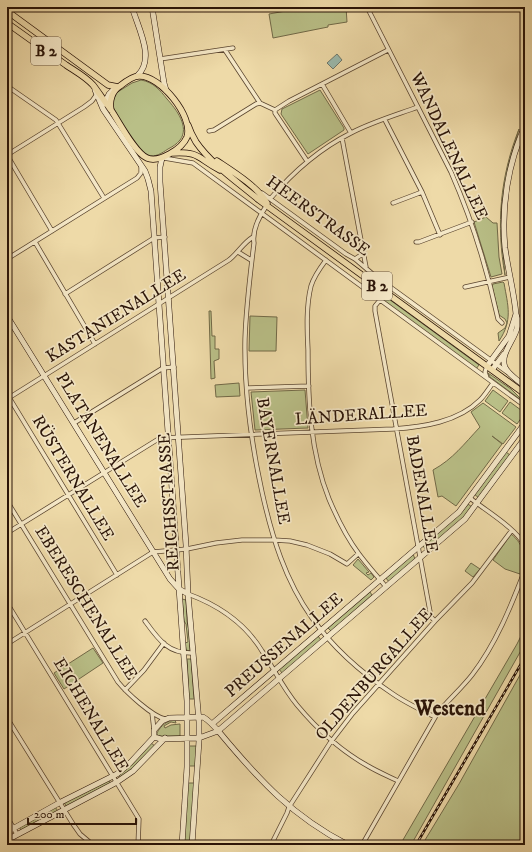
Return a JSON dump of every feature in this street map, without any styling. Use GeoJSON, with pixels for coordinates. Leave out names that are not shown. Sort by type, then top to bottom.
{"type":"FeatureCollection","features":[{"type":"Feature","properties":{"kind":"main road"},"geometry":{"type":"LineString","coordinates":[[103,109],[104,102],[110,92],[137,76],[143,68],[146,57],[145,47],[132,7]]}},
{"type":"Feature","properties":{"kind":"main road"},"geometry":{"type":"LineString","coordinates":[[152,7],[166,90]]}},
{"type":"Feature","properties":{"kind":"main road","name":"B 2"},"geometry":{"type":"LineString","coordinates":[[7,11],[108,85],[118,87]]}},
{"type":"Feature","properties":{"kind":"main road","name":"B 2"},"geometry":{"type":"LineString","coordinates":[[7,22],[90,82],[139,153],[149,159],[163,158],[172,153]]}},
{"type":"Feature","properties":{"kind":"main road","name":"B 2"},"geometry":{"type":"LineString","coordinates":[[137,76],[152,79],[166,90],[181,110],[188,125]]}},
{"type":"Feature","properties":{"kind":"main road"},"geometry":{"type":"LineString","coordinates":[[110,110],[111,99],[118,87]]}},
{"type":"Feature","properties":{"kind":"main road","name":"REICHSSTRASSE"},"geometry":{"type":"LineString","coordinates":[[96,92],[103,109],[142,166],[149,182],[184,653],[187,738],[182,845]]}},
{"type":"Feature","properties":{"kind":"main road"},"geometry":{"type":"LineString","coordinates":[[172,153],[184,141],[187,134],[188,125]]}},
{"type":"Feature","properties":{"kind":"main road","name":"HEERSTRASSE"},"geometry":{"type":"LineString","coordinates":[[188,125],[196,142],[224,171],[267,205],[525,394]]}},
{"type":"Feature","properties":{"kind":"main road"},"geometry":{"type":"LineString","coordinates":[[509,374],[504,362],[508,348],[516,332],[518,318],[516,314],[504,237],[506,195],[513,160],[525,126]]}},
{"type":"Feature","properties":{"kind":"main road","name":"HEERSTRASSE"},"geometry":{"type":"LineString","coordinates":[[172,153],[184,152],[194,154],[213,167],[224,171]]}},
{"type":"Feature","properties":{"kind":"main road","name":"HEERSTRASSE"},"geometry":{"type":"LineString","coordinates":[[207,154],[248,183],[265,200],[267,205]]}},
{"type":"Feature","properties":{"kind":"main road","name":"REICHSSTRASSE"},"geometry":{"type":"LineString","coordinates":[[163,158],[160,167],[160,182],[199,738],[192,845]]}},
{"type":"Feature","properties":{"kind":"main road"},"geometry":{"type":"LineString","coordinates":[[149,182],[160,182]]}},
{"type":"Feature","properties":{"kind":"main road"},"geometry":{"type":"LineString","coordinates":[[494,362],[510,336],[516,314]]}},
{"type":"Feature","properties":{"kind":"main road","name":"PLATANENALLEE"},"geometry":{"type":"LineString","coordinates":[[7,316],[170,579],[179,589],[188,594]]}},
{"type":"Feature","properties":{"kind":"main road"},"geometry":{"type":"LineString","coordinates":[[489,368],[508,348]]}},
{"type":"Feature","properties":{"kind":"main road","name":"HEERSTRASSE"},"geometry":{"type":"LineString","coordinates":[[509,374],[525,387]]}},
{"type":"Feature","properties":{"kind":"main road","name":"PREUSSENALLEE"},"geometry":{"type":"LineString","coordinates":[[212,724],[459,512],[525,423]]}},
{"type":"Feature","properties":{"kind":"main road","name":"PREUSSENALLEE"},"geometry":{"type":"LineString","coordinates":[[218,731],[465,519],[525,438]]}},
{"type":"Feature","properties":{"kind":"main road"},"geometry":{"type":"LineString","coordinates":[[7,832],[59,803],[113,776],[130,763],[154,737],[154,730],[165,719],[172,717],[198,716],[203,717],[212,724],[266,786],[289,807],[315,826],[348,845]]}},
{"type":"Feature","properties":{"kind":"main road"},"geometry":{"type":"LineString","coordinates":[[154,737],[199,738],[218,731]]}},
{"type":"Feature","properties":{"kind":"main road"},"geometry":{"type":"LineString","coordinates":[[7,840],[63,809],[117,782],[133,771],[165,738]]}},
{"type":"Feature","properties":{"kind":"street","name":"WANDALENALLEE"},"geometry":{"type":"LineString","coordinates":[[367,7],[451,172],[472,222],[490,282],[498,319],[502,323]]}},
{"type":"Feature","properties":{"kind":"street"},"geometry":{"type":"LineString","coordinates":[[160,59],[233,48]]}},
{"type":"Feature","properties":{"kind":"street"},"geometry":{"type":"LineString","coordinates":[[225,50],[260,103],[275,110],[275,113],[307,161]]}},
{"type":"Feature","properties":{"kind":"street"},"geometry":{"type":"LineString","coordinates":[[275,110],[388,50]]}},
{"type":"Feature","properties":{"kind":"street"},"geometry":{"type":"LineString","coordinates":[[322,84],[351,133]]}},
{"type":"Feature","properties":{"kind":"street"},"geometry":{"type":"LineString","coordinates":[[7,86],[56,120],[104,198]]}},
{"type":"Feature","properties":{"kind":"street"},"geometry":{"type":"LineString","coordinates":[[52,230],[7,155],[84,107],[92,101],[96,92]]}},
{"type":"Feature","properties":{"kind":"street"},"geometry":{"type":"LineString","coordinates":[[209,131],[214,130],[260,103]]}},
{"type":"Feature","properties":{"kind":"street"},"geometry":{"type":"LineString","coordinates":[[270,199],[290,176],[325,148],[351,133],[418,107]]}},
{"type":"Feature","properties":{"kind":"street"},"geometry":{"type":"LineString","coordinates":[[385,120],[422,192],[440,235]]}},
{"type":"Feature","properties":{"kind":"street"},"geometry":{"type":"LineString","coordinates":[[342,138],[366,267]]}},
{"type":"Feature","properties":{"kind":"street","name":"HEERSTRASSE"},"geometry":{"type":"LineString","coordinates":[[163,158],[192,163],[525,406]]}},
{"type":"Feature","properties":{"kind":"street"},"geometry":{"type":"LineString","coordinates":[[7,259],[137,178],[141,173],[142,166]]}},
{"type":"Feature","properties":{"kind":"street","name":"HEERSTRASSE"},"geometry":{"type":"LineString","coordinates":[[248,183],[366,267],[375,276],[509,374]]}},
{"type":"Feature","properties":{"kind":"street"},"geometry":{"type":"LineString","coordinates":[[393,203],[422,192]]}},
{"type":"Feature","properties":{"kind":"street","name":"HEERSTRASSE"},"geometry":{"type":"LineString","coordinates":[[262,213],[267,205]]}},
{"type":"Feature","properties":{"kind":"street","name":"BAYERNALLEE"},"geometry":{"type":"LineString","coordinates":[[262,213],[253,237],[254,243],[251,260],[245,358],[251,434],[274,540],[289,579],[297,594],[313,619],[328,637],[351,661],[378,684],[404,701],[435,717]]}},
{"type":"Feature","properties":{"kind":"street"},"geometry":{"type":"LineString","coordinates":[[416,242],[440,235],[472,222]]}},
{"type":"Feature","properties":{"kind":"street"},"geometry":{"type":"LineString","coordinates":[[65,294],[154,238],[165,237]]}},
{"type":"Feature","properties":{"kind":"street","name":"KASTANIENALLEE"},"geometry":{"type":"LineString","coordinates":[[8,397],[45,376],[216,268],[238,252],[248,240],[253,237]]}},
{"type":"Feature","properties":{"kind":"street"},"geometry":{"type":"LineString","coordinates":[[35,242],[96,344]]}},
{"type":"Feature","properties":{"kind":"street"},"geometry":{"type":"LineString","coordinates":[[238,252],[251,260]]}},
{"type":"Feature","properties":{"kind":"street"},"geometry":{"type":"LineString","coordinates":[[355,259],[364,253]]}},
{"type":"Feature","properties":{"kind":"street"},"geometry":{"type":"LineString","coordinates":[[326,260],[315,277],[310,294],[308,333],[309,386],[313,432],[320,469],[329,499],[358,554],[386,587]]}},
{"type":"Feature","properties":{"kind":"street"},"geometry":{"type":"LineString","coordinates":[[465,287],[510,277]]}},
{"type":"Feature","properties":{"kind":"street","name":"BADENALLEE"},"geometry":{"type":"LineString","coordinates":[[380,300],[375,311],[431,617],[435,621]]}},
{"type":"Feature","properties":{"kind":"street"},"geometry":{"type":"LineString","coordinates":[[74,423],[163,368],[174,367]]}},
{"type":"Feature","properties":{"kind":"street"},"geometry":{"type":"LineString","coordinates":[[488,379],[485,372],[489,368]]}},
{"type":"Feature","properties":{"kind":"street","name":"LÄNDERALLEE"},"geometry":{"type":"LineString","coordinates":[[168,437],[313,432],[429,425],[440,423],[449,419],[476,403],[481,399],[493,383]]}},
{"type":"Feature","properties":{"kind":"street"},"geometry":{"type":"LineString","coordinates":[[247,388],[309,386]]}},
{"type":"Feature","properties":{"kind":"street","name":"RÜSTERNALLEE"},"geometry":{"type":"LineString","coordinates":[[8,397],[117,575]]}},
{"type":"Feature","properties":{"kind":"street"},"geometry":{"type":"LineString","coordinates":[[7,533],[160,438],[168,437]]}},
{"type":"Feature","properties":{"kind":"street"},"geometry":{"type":"LineString","coordinates":[[470,498],[512,530],[525,546]]}},
{"type":"Feature","properties":{"kind":"street","name":"EBERESCHENALLEE"},"geometry":{"type":"LineString","coordinates":[[7,500],[116,678],[125,690],[158,717],[165,719]]}},
{"type":"Feature","properties":{"kind":"street","name":"OLDENBURGALLEE"},"geometry":{"type":"LineString","coordinates":[[270,845],[289,807],[332,741],[378,684],[472,583],[512,530]]}},
{"type":"Feature","properties":{"kind":"street"},"geometry":{"type":"LineString","coordinates":[[7,644],[153,552],[186,549],[242,540],[274,540],[290,541],[307,545],[330,554],[347,564],[358,554]]}},
{"type":"Feature","properties":{"kind":"street"},"geometry":{"type":"LineString","coordinates":[[362,845],[435,717],[447,701],[472,674],[483,658],[507,614],[525,570]]}},
{"type":"Feature","properties":{"kind":"street"},"geometry":{"type":"LineString","coordinates":[[373,586],[379,594]]}},
{"type":"Feature","properties":{"kind":"street"},"geometry":{"type":"LineString","coordinates":[[188,594],[212,604],[238,622],[256,642],[279,679],[306,716],[332,741],[368,766],[398,782]]}},
{"type":"Feature","properties":{"kind":"street","name":"EICHENALLEE"},"geometry":{"type":"LineString","coordinates":[[7,603],[139,819],[138,845]]}},
{"type":"Feature","properties":{"kind":"street"},"geometry":{"type":"LineString","coordinates":[[145,621],[153,633],[164,643],[178,652],[193,652]]}},
{"type":"Feature","properties":{"kind":"street"},"geometry":{"type":"LineString","coordinates":[[125,690],[144,670],[164,643]]}},
{"type":"Feature","properties":{"kind":"street"},"geometry":{"type":"LineString","coordinates":[[152,712],[154,718],[154,730]]}},
{"type":"Feature","properties":{"kind":"street"},"geometry":{"type":"LineString","coordinates":[[7,718],[76,829],[92,845]]}},
{"type":"Feature","properties":{"kind":"street"},"geometry":{"type":"LineString","coordinates":[[7,817],[17,834]]}},
{"type":"Feature","properties":{"kind":"green space"},"geometry":{"type":"Polygon","coordinates":[[[308,7],[346,7],[347,22],[273,38],[269,14],[308,7]]]}},
{"type":"Feature","properties":{"kind":"green space"},"geometry":{"type":"Polygon","coordinates":[[[141,80],[153,85],[162,93],[178,113],[183,124],[183,135],[179,141],[161,153],[151,156],[143,152],[132,140],[112,103],[116,93],[132,83],[141,80]]]}},
{"type":"Feature","properties":{"kind":"green space"},"geometry":{"type":"Polygon","coordinates":[[[320,90],[344,130],[308,154],[281,114],[282,109],[320,90]]]}},
{"type":"Feature","properties":{"kind":"green space"},"geometry":{"type":"Polygon","coordinates":[[[519,129],[509,163],[502,204],[501,230],[505,275],[502,256],[500,219],[504,183],[508,165],[513,147],[519,129]]]}},
{"type":"Feature","properties":{"kind":"green space"},"geometry":{"type":"Polygon","coordinates":[[[486,217],[493,223],[497,223],[499,257],[502,274],[491,277],[474,222],[486,217]]]}},
{"type":"Feature","properties":{"kind":"green space"},"geometry":{"type":"Polygon","coordinates":[[[503,282],[508,306],[507,323],[505,319],[499,315],[492,286],[493,284],[503,282]]]}},
{"type":"Feature","properties":{"kind":"green space"},"geometry":{"type":"Polygon","coordinates":[[[385,297],[479,365],[476,369],[383,300],[385,297]]]}},
{"type":"Feature","properties":{"kind":"green space"},"geometry":{"type":"Polygon","coordinates":[[[209,311],[211,311],[212,336],[215,336],[215,349],[219,349],[219,359],[214,361],[215,378],[211,379],[209,311]]]}},
{"type":"Feature","properties":{"kind":"green space"},"geometry":{"type":"Polygon","coordinates":[[[250,316],[277,317],[276,351],[249,351],[250,316]]]}},
{"type":"Feature","properties":{"kind":"green space"},"geometry":{"type":"Polygon","coordinates":[[[507,323],[506,326],[503,333],[499,341],[498,333],[505,328],[507,323]]]}},
{"type":"Feature","properties":{"kind":"green space"},"geometry":{"type":"Polygon","coordinates":[[[488,373],[511,389],[525,403],[490,377],[488,373]]]}},
{"type":"Feature","properties":{"kind":"green space"},"geometry":{"type":"Polygon","coordinates":[[[239,383],[240,396],[216,397],[215,385],[239,383]]]}},
{"type":"Feature","properties":{"kind":"green space"},"geometry":{"type":"Polygon","coordinates":[[[305,390],[308,428],[255,430],[251,392],[305,390]]]}},
{"type":"Feature","properties":{"kind":"green space"},"geometry":{"type":"Polygon","coordinates":[[[493,390],[508,401],[500,412],[485,401],[493,390]]]}},
{"type":"Feature","properties":{"kind":"green space"},"geometry":{"type":"Polygon","coordinates":[[[510,402],[525,413],[517,424],[502,413],[510,402]]]}},
{"type":"Feature","properties":{"kind":"green space"},"geometry":{"type":"Polygon","coordinates":[[[483,403],[516,427],[503,444],[492,436],[502,444],[456,506],[442,496],[438,497],[433,470],[452,456],[480,427],[471,412],[483,403]]]}},
{"type":"Feature","properties":{"kind":"green space"},"geometry":{"type":"Polygon","coordinates":[[[506,452],[510,455],[479,498],[474,494],[506,452]]]}},
{"type":"Feature","properties":{"kind":"green space"},"geometry":{"type":"Polygon","coordinates":[[[468,504],[472,507],[464,517],[426,550],[423,546],[460,514],[468,504]]]}},
{"type":"Feature","properties":{"kind":"green space"},"geometry":{"type":"Polygon","coordinates":[[[511,534],[516,538],[523,552],[523,563],[520,574],[505,569],[493,560],[511,534]]]}},
{"type":"Feature","properties":{"kind":"green space"},"geometry":{"type":"Polygon","coordinates":[[[413,554],[415,559],[389,582],[386,578],[413,554]]]}},
{"type":"Feature","properties":{"kind":"green space"},"geometry":{"type":"Polygon","coordinates":[[[358,559],[369,572],[366,573],[368,575],[371,573],[374,577],[371,580],[353,565],[358,559]]]}},
{"type":"Feature","properties":{"kind":"green space"},"geometry":{"type":"Polygon","coordinates":[[[471,563],[480,569],[473,577],[465,571],[471,563]]]}},
{"type":"Feature","properties":{"kind":"green space"},"geometry":{"type":"Polygon","coordinates":[[[370,592],[372,595],[331,631],[328,628],[370,592]]]}},
{"type":"Feature","properties":{"kind":"green space"},"geometry":{"type":"Polygon","coordinates":[[[182,599],[186,600],[190,651],[186,650],[185,643],[188,642],[182,599]]]}},
{"type":"Feature","properties":{"kind":"green space"},"geometry":{"type":"Polygon","coordinates":[[[525,628],[525,642],[523,647],[411,845],[400,845],[517,644],[525,628]]]}},
{"type":"Feature","properties":{"kind":"green space"},"geometry":{"type":"Polygon","coordinates":[[[318,636],[321,640],[282,673],[279,669],[318,636]]]}},
{"type":"Feature","properties":{"kind":"green space"},"geometry":{"type":"Polygon","coordinates":[[[93,648],[103,663],[64,689],[54,673],[93,648]]]}},
{"type":"Feature","properties":{"kind":"green space"},"geometry":{"type":"Polygon","coordinates":[[[187,659],[191,659],[194,699],[189,699],[187,659]]]}},
{"type":"Feature","properties":{"kind":"green space"},"geometry":{"type":"Polygon","coordinates":[[[525,666],[525,845],[422,845],[459,784],[525,666]]]}},
{"type":"Feature","properties":{"kind":"green space"},"geometry":{"type":"Polygon","coordinates":[[[175,720],[176,723],[171,722],[164,726],[165,728],[171,725],[180,724],[180,736],[157,735],[162,726],[169,721],[175,720]]]}},
{"type":"Feature","properties":{"kind":"green space"},"geometry":{"type":"Polygon","coordinates":[[[151,743],[155,746],[137,765],[121,778],[118,774],[151,743]]]}},
{"type":"Feature","properties":{"kind":"green space"},"geometry":{"type":"Polygon","coordinates":[[[189,746],[197,746],[196,766],[188,766],[189,746]]]}},
{"type":"Feature","properties":{"kind":"green space"},"geometry":{"type":"Polygon","coordinates":[[[109,780],[111,784],[66,806],[64,802],[109,780]]]}},
{"type":"Feature","properties":{"kind":"green space"},"geometry":{"type":"Polygon","coordinates":[[[187,783],[195,783],[191,845],[184,845],[187,783]]]}},
{"type":"Feature","properties":{"kind":"green space"},"geometry":{"type":"Polygon","coordinates":[[[55,807],[58,811],[22,831],[19,827],[55,807]]]}},
{"type":"Feature","properties":{"kind":"shaded area"},"geometry":{"type":"Polygon","coordinates":[[[337,54],[342,60],[333,69],[327,63],[337,54]]]}},
{"type":"Feature","properties":{"kind":"railway"},"geometry":{"type":"LineString","coordinates":[[525,224],[525,258]]}},
{"type":"Feature","properties":{"kind":"railway"},"geometry":{"type":"LineString","coordinates":[[416,845],[525,657]]}},
{"type":"Feature","properties":{"kind":"district","name":"Westend"},"geometry":{"type":"Point","coordinates":[450,709]}}]}
